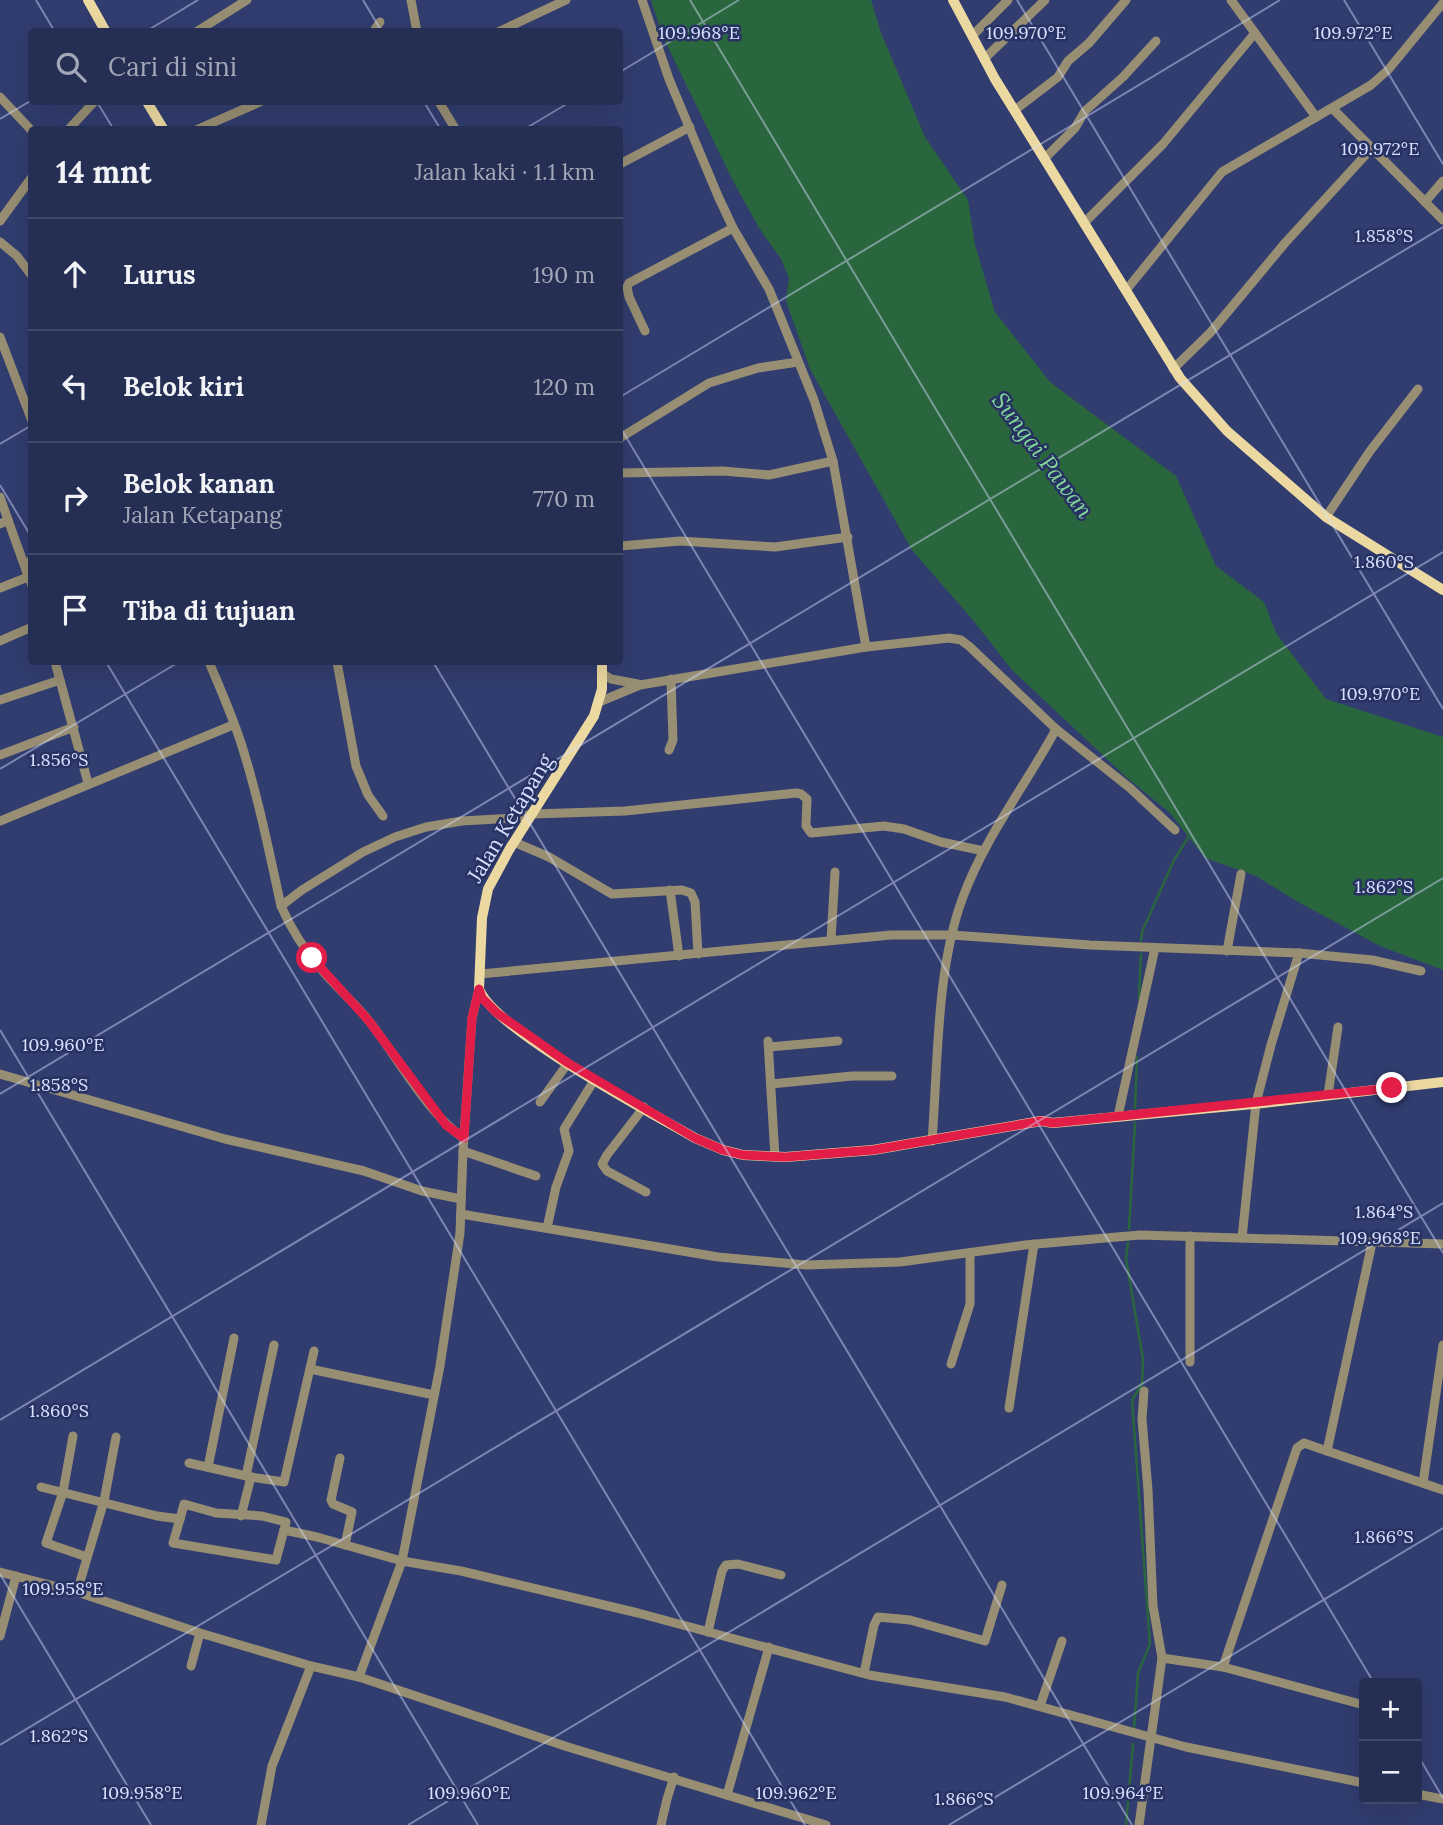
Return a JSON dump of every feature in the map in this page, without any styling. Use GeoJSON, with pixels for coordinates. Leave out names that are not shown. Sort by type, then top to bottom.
{"type":"FeatureCollection","features":[{"type":"Feature","properties":{"kind":"main road"},"geometry":{"type":"LineString","coordinates":[[88,0],[104,28]]}},
{"type":"Feature","properties":{"kind":"main road"},"geometry":{"type":"LineString","coordinates":[[953,0],[984,59],[1127,289],[1173,369],[1227,431],[1326,517],[1443,590]]}},
{"type":"Feature","properties":{"kind":"main road"},"geometry":{"type":"LineString","coordinates":[[149,105],[162,126]]}},
{"type":"Feature","properties":{"kind":"main road","name":"Jalan Ketapang"},"geometry":{"type":"LineString","coordinates":[[479,989],[484,904],[493,877],[586,730],[599,702],[602,665]]}},
{"type":"Feature","properties":{"kind":"main road"},"geometry":{"type":"LineString","coordinates":[[479,989],[482,998],[497,1013],[568,1063],[695,1138],[743,1155],[775,1157],[873,1150],[1041,1121],[1053,1123],[1443,1082]]}},
{"type":"Feature","properties":{"kind":"street"},"geometry":{"type":"LineString","coordinates":[[202,28],[247,0]]}},
{"type":"Feature","properties":{"kind":"street"},"geometry":{"type":"LineString","coordinates":[[411,0],[416,28]]}},
{"type":"Feature","properties":{"kind":"street"},"geometry":{"type":"LineString","coordinates":[[506,28],[566,0]]}},
{"type":"Feature","properties":{"kind":"street"},"geometry":{"type":"LineString","coordinates":[[642,0],[667,75],[733,228],[769,289],[814,400],[833,461],[866,647]]}},
{"type":"Feature","properties":{"kind":"street"},"geometry":{"type":"LineString","coordinates":[[972,36],[1008,0]]}},
{"type":"Feature","properties":{"kind":"street"},"geometry":{"type":"LineString","coordinates":[[984,59],[1045,0]]}},
{"type":"Feature","properties":{"kind":"street"},"geometry":{"type":"LineString","coordinates":[[1015,110],[1058,76],[1068,61],[1089,43],[1126,0]]}},
{"type":"Feature","properties":{"kind":"street"},"geometry":{"type":"LineString","coordinates":[[1231,0],[1316,117]]}},
{"type":"Feature","properties":{"kind":"street"},"geometry":{"type":"LineString","coordinates":[[1127,289],[1223,172],[1365,90],[1381,77],[1443,3]]}},
{"type":"Feature","properties":{"kind":"street"},"geometry":{"type":"LineString","coordinates":[[376,28],[380,22]]}},
{"type":"Feature","properties":{"kind":"street"},"geometry":{"type":"LineString","coordinates":[[1084,222],[1163,144],[1255,33]]}},
{"type":"Feature","properties":{"kind":"street"},"geometry":{"type":"LineString","coordinates":[[1045,158],[1074,128],[1085,111],[1123,77],[1156,40]]}},
{"type":"Feature","properties":{"kind":"street"},"geometry":{"type":"LineString","coordinates":[[0,97],[28,127]]}},
{"type":"Feature","properties":{"kind":"street"},"geometry":{"type":"LineString","coordinates":[[72,126],[91,105]]}},
{"type":"Feature","properties":{"kind":"street"},"geometry":{"type":"LineString","coordinates":[[205,126],[253,105]]}},
{"type":"Feature","properties":{"kind":"street"},"geometry":{"type":"LineString","coordinates":[[441,105],[454,126]]}},
{"type":"Feature","properties":{"kind":"street"},"geometry":{"type":"LineString","coordinates":[[1332,108],[1443,220]]}},
{"type":"Feature","properties":{"kind":"street"},"geometry":{"type":"LineString","coordinates":[[623,161],[690,127]]}},
{"type":"Feature","properties":{"kind":"street"},"geometry":{"type":"LineString","coordinates":[[1173,369],[1210,333],[1285,243],[1371,149]]}},
{"type":"Feature","properties":{"kind":"street"},"geometry":{"type":"LineString","coordinates":[[1425,202],[1443,181]]}},
{"type":"Feature","properties":{"kind":"street"},"geometry":{"type":"LineString","coordinates":[[0,220],[28,182]]}},
{"type":"Feature","properties":{"kind":"street"},"geometry":{"type":"LineString","coordinates":[[645,331],[629,297],[629,283],[733,228]]}},
{"type":"Feature","properties":{"kind":"street"},"geometry":{"type":"LineString","coordinates":[[0,242],[17,256],[28,271]]}},
{"type":"Feature","properties":{"kind":"street"},"geometry":{"type":"LineString","coordinates":[[0,337],[28,410]]}},
{"type":"Feature","properties":{"kind":"street"},"geometry":{"type":"LineString","coordinates":[[623,436],[709,383],[758,368],[798,362]]}},
{"type":"Feature","properties":{"kind":"street"},"geometry":{"type":"LineString","coordinates":[[1326,517],[1370,451],[1418,389]]}},
{"type":"Feature","properties":{"kind":"street"},"geometry":{"type":"LineString","coordinates":[[623,473],[723,471],[769,475],[833,461]]}},
{"type":"Feature","properties":{"kind":"street"},"geometry":{"type":"LineString","coordinates":[[0,497],[4,522],[28,575]]}},
{"type":"Feature","properties":{"kind":"street"},"geometry":{"type":"LineString","coordinates":[[623,545],[680,541],[775,547],[848,537]]}},
{"type":"Feature","properties":{"kind":"street"},"geometry":{"type":"LineString","coordinates":[[0,588],[28,577]]}},
{"type":"Feature","properties":{"kind":"street"},"geometry":{"type":"LineString","coordinates":[[0,641],[28,628]]}},
{"type":"Feature","properties":{"kind":"street"},"geometry":{"type":"LineString","coordinates":[[599,702],[640,685],[671,679],[866,647],[949,638],[961,640],[1056,729],[1130,788],[1175,830]]}},
{"type":"Feature","properties":{"kind":"street"},"geometry":{"type":"LineString","coordinates":[[56,665],[88,783]]}},
{"type":"Feature","properties":{"kind":"street"},"geometry":{"type":"LineString","coordinates":[[210,665],[233,724],[262,817],[281,906],[296,935],[317,964],[369,1021],[446,1125],[464,1138]]}},
{"type":"Feature","properties":{"kind":"street"},"geometry":{"type":"LineString","coordinates":[[338,665],[356,766],[368,795],[383,816]]}},
{"type":"Feature","properties":{"kind":"street"},"geometry":{"type":"LineString","coordinates":[[603,674],[611,679],[640,685]]}},
{"type":"Feature","properties":{"kind":"street"},"geometry":{"type":"LineString","coordinates":[[669,750],[673,740],[671,679]]}},
{"type":"Feature","properties":{"kind":"street"},"geometry":{"type":"LineString","coordinates":[[0,701],[60,680]]}},
{"type":"Feature","properties":{"kind":"street"},"geometry":{"type":"LineString","coordinates":[[0,821],[233,724]]}},
{"type":"Feature","properties":{"kind":"street"},"geometry":{"type":"LineString","coordinates":[[0,755],[74,727]]}},
{"type":"Feature","properties":{"kind":"street"},"geometry":{"type":"LineString","coordinates":[[932,1140],[944,981],[952,935],[966,888],[984,851],[1056,729]]}},
{"type":"Feature","properties":{"kind":"street"},"geometry":{"type":"LineString","coordinates":[[281,906],[363,852],[395,836],[426,827],[533,814],[625,811],[796,793],[807,799],[806,826],[811,832],[884,826],[984,851]]}},
{"type":"Feature","properties":{"kind":"street"},"geometry":{"type":"LineString","coordinates":[[514,842],[550,857],[612,894],[688,891],[694,897],[698,954]]}},
{"type":"Feature","properties":{"kind":"street"},"geometry":{"type":"LineString","coordinates":[[831,940],[835,872]]}},
{"type":"Feature","properties":{"kind":"street"},"geometry":{"type":"LineString","coordinates":[[1227,951],[1241,874]]}},
{"type":"Feature","properties":{"kind":"street"},"geometry":{"type":"LineString","coordinates":[[670,890],[679,956]]}},
{"type":"Feature","properties":{"kind":"street"},"geometry":{"type":"LineString","coordinates":[[480,974],[891,935],[952,935],[1090,945],[1299,953],[1372,960],[1421,971]]}},
{"type":"Feature","properties":{"kind":"street"},"geometry":{"type":"LineString","coordinates":[[1118,1116],[1155,948]]}},
{"type":"Feature","properties":{"kind":"street"},"geometry":{"type":"LineString","coordinates":[[1242,1238],[1256,1103],[1270,1045],[1299,953]]}},
{"type":"Feature","properties":{"kind":"street"},"geometry":{"type":"LineString","coordinates":[[359,1677],[402,1561],[434,1395],[461,1214],[472,1018],[479,989]]}},
{"type":"Feature","properties":{"kind":"street"},"geometry":{"type":"LineString","coordinates":[[1328,1096],[1338,1027]]}},
{"type":"Feature","properties":{"kind":"street"},"geometry":{"type":"LineString","coordinates":[[775,1157],[769,1044],[838,1041]]}},
{"type":"Feature","properties":{"kind":"street"},"geometry":{"type":"LineString","coordinates":[[540,1102],[568,1063]]}},
{"type":"Feature","properties":{"kind":"street"},"geometry":{"type":"LineString","coordinates":[[0,1074],[180,1127],[364,1171],[431,1194],[461,1199]]}},
{"type":"Feature","properties":{"kind":"street"},"geometry":{"type":"LineString","coordinates":[[771,1084],[852,1076],[892,1076]]}},
{"type":"Feature","properties":{"kind":"street"},"geometry":{"type":"LineString","coordinates":[[547,1228],[556,1187],[569,1151],[564,1129],[595,1079]]}},
{"type":"Feature","properties":{"kind":"street"},"geometry":{"type":"LineString","coordinates":[[644,1107],[603,1164],[607,1171],[646,1192]]}},
{"type":"Feature","properties":{"kind":"street"},"geometry":{"type":"LineString","coordinates":[[463,1151],[536,1176]]}},
{"type":"Feature","properties":{"kind":"street"},"geometry":{"type":"LineString","coordinates":[[461,1214],[718,1257],[781,1264],[862,1264],[1140,1235],[1443,1244]]}},
{"type":"Feature","properties":{"kind":"street"},"geometry":{"type":"LineString","coordinates":[[1189,1362],[1191,1236]]}},
{"type":"Feature","properties":{"kind":"street"},"geometry":{"type":"LineString","coordinates":[[1327,1451],[1372,1243]]}},
{"type":"Feature","properties":{"kind":"street"},"geometry":{"type":"LineString","coordinates":[[1009,1408],[1034,1244]]}},
{"type":"Feature","properties":{"kind":"street"},"geometry":{"type":"LineString","coordinates":[[951,1364],[970,1304],[970,1253]]}},
{"type":"Feature","properties":{"kind":"street"},"geometry":{"type":"LineString","coordinates":[[208,1467],[234,1338]]}},
{"type":"Feature","properties":{"kind":"street"},"geometry":{"type":"LineString","coordinates":[[241,1516],[274,1345]]}},
{"type":"Feature","properties":{"kind":"street"},"geometry":{"type":"LineString","coordinates":[[1423,1483],[1443,1345]]}},
{"type":"Feature","properties":{"kind":"street"},"geometry":{"type":"LineString","coordinates":[[189,1464],[284,1482],[314,1351]]}},
{"type":"Feature","properties":{"kind":"street"},"geometry":{"type":"LineString","coordinates":[[310,1369],[434,1395]]}},
{"type":"Feature","properties":{"kind":"street"},"geometry":{"type":"LineString","coordinates":[[1139,1825],[1148,1737],[1163,1658],[1153,1606],[1142,1419],[1144,1391]]}},
{"type":"Feature","properties":{"kind":"street"},"geometry":{"type":"LineString","coordinates":[[74,1436],[63,1492],[46,1544],[87,1557]]}},
{"type":"Feature","properties":{"kind":"street"},"geometry":{"type":"LineString","coordinates":[[77,1592],[104,1501],[116,1437]]}},
{"type":"Feature","properties":{"kind":"street"},"geometry":{"type":"LineString","coordinates":[[1223,1667],[1297,1448],[1304,1443],[1443,1490]]}},
{"type":"Feature","properties":{"kind":"street"},"geometry":{"type":"LineString","coordinates":[[340,1458],[331,1500],[333,1504],[352,1512],[345,1545]]}},
{"type":"Feature","properties":{"kind":"street"},"geometry":{"type":"LineString","coordinates":[[41,1487],[157,1516],[180,1519]]}},
{"type":"Feature","properties":{"kind":"street"},"geometry":{"type":"LineString","coordinates":[[184,1504],[216,1514],[262,1516],[286,1522],[276,1560],[173,1543],[180,1519],[184,1504]]}},
{"type":"Feature","properties":{"kind":"street"},"geometry":{"type":"LineString","coordinates":[[284,1530],[402,1561],[461,1571],[565,1595],[864,1673],[991,1694],[1252,1762],[1359,1782]]}},
{"type":"Feature","properties":{"kind":"street"},"geometry":{"type":"LineString","coordinates":[[708,1632],[722,1571],[726,1565],[738,1564],[781,1575]]}},
{"type":"Feature","properties":{"kind":"street"},"geometry":{"type":"LineString","coordinates":[[0,1572],[77,1592],[311,1666],[359,1677],[568,1747],[826,1825]]}},
{"type":"Feature","properties":{"kind":"street"},"geometry":{"type":"LineString","coordinates":[[0,1636],[16,1576]]}},
{"type":"Feature","properties":{"kind":"street"},"geometry":{"type":"LineString","coordinates":[[864,1673],[878,1617],[910,1620],[986,1640],[1002,1585]]}},
{"type":"Feature","properties":{"kind":"street"},"geometry":{"type":"LineString","coordinates":[[191,1666],[200,1633]]}},
{"type":"Feature","properties":{"kind":"street"},"geometry":{"type":"LineString","coordinates":[[1040,1706],[1062,1641]]}},
{"type":"Feature","properties":{"kind":"street"},"geometry":{"type":"LineString","coordinates":[[727,1794],[769,1647]]}},
{"type":"Feature","properties":{"kind":"street"},"geometry":{"type":"LineString","coordinates":[[1163,1658],[1223,1667],[1359,1703]]}},
{"type":"Feature","properties":{"kind":"street"},"geometry":{"type":"LineString","coordinates":[[261,1825],[272,1766],[311,1666]]}},
{"type":"Feature","properties":{"kind":"street"},"geometry":{"type":"LineString","coordinates":[[662,1825],[674,1777]]}},
{"type":"Feature","properties":{"kind":"street"},"geometry":{"type":"LineString","coordinates":[[1422,1795],[1443,1799]]}},
{"type":"Feature","properties":{"kind":"street"},"geometry":{"type":"LineString","coordinates":[[788,1825],[792,1814]]}},
{"type":"Feature","properties":{"kind":"water","name":"Sungai Pawan"},"geometry":{"type":"Polygon","coordinates":[[[651,0],[871,0],[881,33],[925,137],[968,200],[975,245],[995,312],[1050,382],[1176,476],[1216,566],[1264,602],[1276,633],[1326,699],[1443,737],[1443,970],[1380,946],[1256,876],[1205,858],[1170,813],[1126,777],[1012,670],[912,550],[810,369],[786,301],[789,278],[781,259],[759,228],[732,179],[663,37],[651,0]]]}},
{"type":"Feature","properties":{"kind":"waterway"},"geometry":{"type":"LineString","coordinates":[[1141,941],[1142,932],[1174,860],[1189,836]]}},
{"type":"Feature","properties":{"kind":"waterway"},"geometry":{"type":"LineString","coordinates":[[1139,998],[1141,954]]}},
{"type":"Feature","properties":{"kind":"waterway"},"geometry":{"type":"LineString","coordinates":[[1135,1108],[1137,1057]]}},
{"type":"Feature","properties":{"kind":"waterway"},"geometry":{"type":"LineString","coordinates":[[1129,1229],[1135,1123]]}},
{"type":"Feature","properties":{"kind":"waterway"},"geometry":{"type":"LineString","coordinates":[[1128,1243],[1126,1259],[1143,1359],[1142,1384],[1132,1400],[1150,1644],[1138,1673],[1134,1729]]}},
{"type":"Feature","properties":{"kind":"waterway"},"geometry":{"type":"LineString","coordinates":[[1126,1825],[1133,1744]]}},
{"type":"Feature","properties":{"kind":"route"},"geometry":{"type":"LineString","coordinates":[[312,958],[358,1007],[446,1125],[464,1138],[472,1018],[479,989],[482,998],[509,1023],[568,1063],[695,1138],[743,1155],[786,1157],[873,1150],[1041,1121],[1053,1123],[1392,1088]]}}]}
